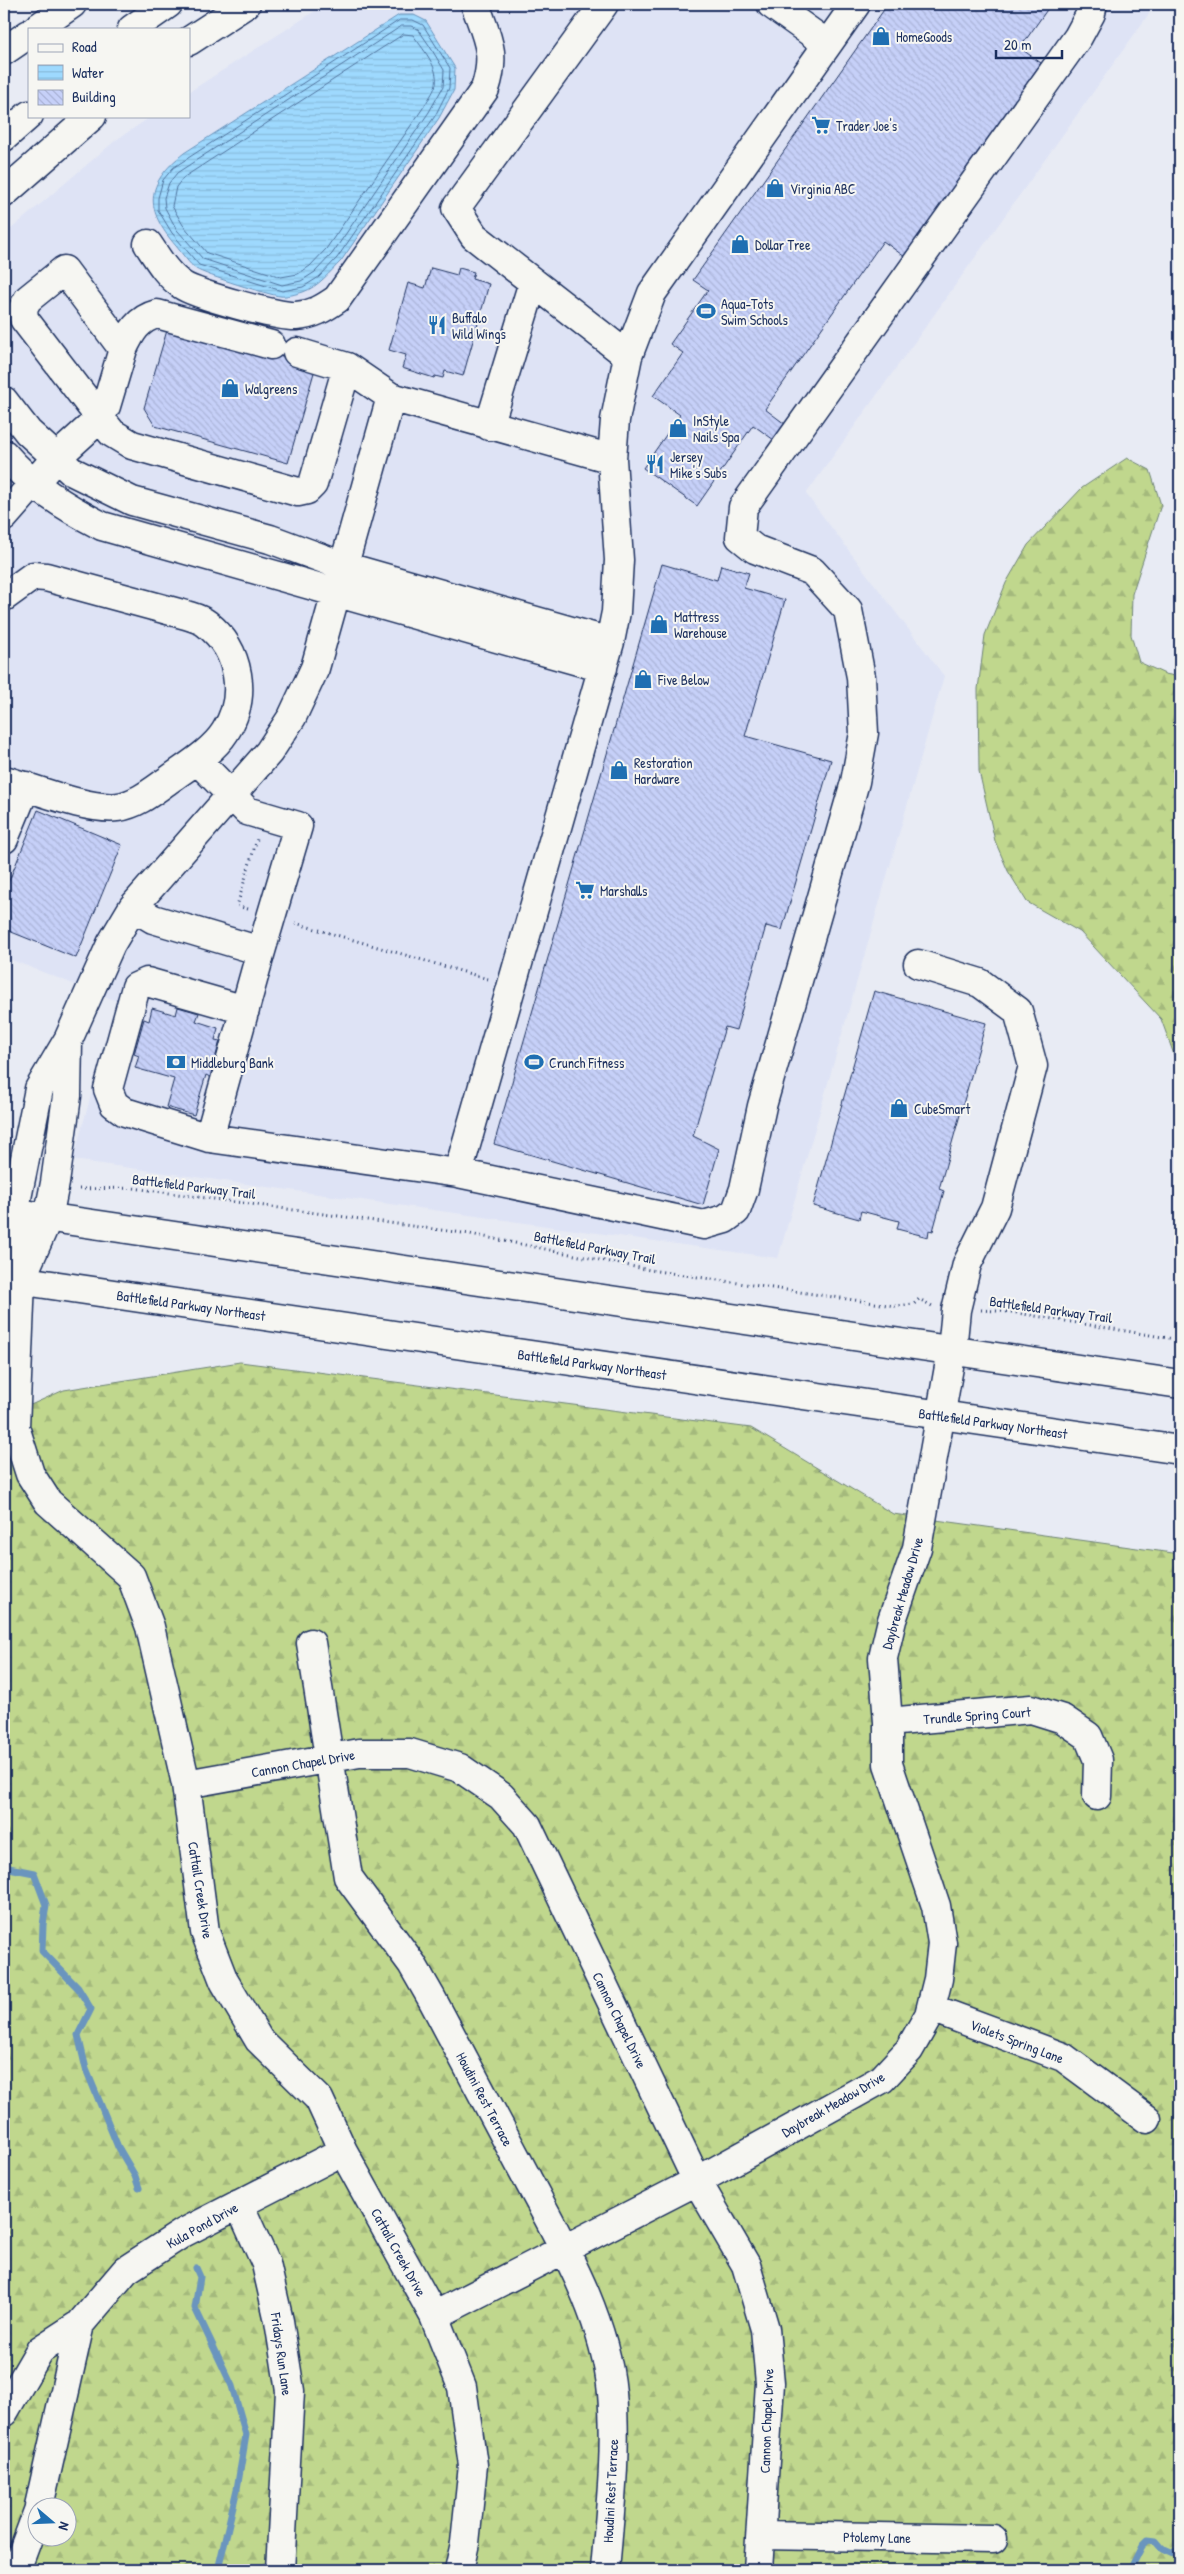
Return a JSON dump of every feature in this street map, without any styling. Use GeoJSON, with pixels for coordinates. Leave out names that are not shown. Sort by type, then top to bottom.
{"type":"FeatureCollection","features":[{"type":"Feature","properties":{"kind":"street"},"geometry":{"type":"LineString","coordinates":[[37,28],[72,4]]}},
{"type":"Feature","properties":{"kind":"street"},"geometry":{"type":"LineString","coordinates":[[133,28],[168,4]]}},
{"type":"Feature","properties":{"kind":"street"},"geometry":{"type":"LineString","coordinates":[[190,40],[246,4]]}},
{"type":"Feature","properties":{"kind":"street"},"geometry":{"type":"LineString","coordinates":[[148,244],[171,277],[184,287],[271,314],[294,317],[315,313],[337,299],[485,89],[491,72],[492,52],[475,4]]}},
{"type":"Feature","properties":{"kind":"street"},"geometry":{"type":"LineString","coordinates":[[604,4],[456,208],[474,236],[628,356]]}},
{"type":"Feature","properties":{"kind":"street"},"geometry":{"type":"LineString","coordinates":[[771,4],[827,44]]}},
{"type":"Feature","properties":{"kind":"street"},"geometry":{"type":"LineString","coordinates":[[458,1173],[610,642],[620,560],[612,459],[615,420],[628,356],[652,293],[856,4]]}},
{"type":"Feature","properties":{"kind":"street"},"geometry":{"type":"LineString","coordinates":[[245,1010],[147,982],[136,987],[108,1089],[114,1104],[125,1112],[209,1138],[458,1173],[704,1225],[725,1219],[736,1211],[744,1189],[762,1106],[855,782],[864,734],[861,677],[848,610],[812,572],[755,548],[740,536],[743,507],[1078,37],[1091,13],[1093,4]]}},
{"type":"Feature","properties":{"kind":"street"},"geometry":{"type":"LineString","coordinates":[[4,51],[28,35]]}},
{"type":"Feature","properties":{"kind":"street"},"geometry":{"type":"LineString","coordinates":[[4,137],[28,116]]}},
{"type":"Feature","properties":{"kind":"street"},"geometry":{"type":"LineString","coordinates":[[4,194],[90,118]]}},
{"type":"Feature","properties":{"kind":"street"},"geometry":{"type":"LineString","coordinates":[[124,349],[64,270],[28,299],[23,308],[24,319],[112,432],[132,445],[298,492],[307,490],[312,484],[347,367]]}},
{"type":"Feature","properties":{"kind":"street"},"geometry":{"type":"LineString","coordinates":[[489,426],[533,282]]}},
{"type":"Feature","properties":{"kind":"street"},"geometry":{"type":"LineString","coordinates":[[4,517],[55,459],[100,418],[106,406],[124,349],[133,328],[150,316],[157,314],[271,345]]}},
{"type":"Feature","properties":{"kind":"street"},"geometry":{"type":"LineString","coordinates":[[297,352],[347,367],[391,397],[612,459]]}},
{"type":"Feature","properties":{"kind":"street"},"geometry":{"type":"LineString","coordinates":[[12,1279],[9,1212],[40,1089],[68,1040],[111,944],[133,907],[269,752],[303,698],[315,668],[391,397]]}},
{"type":"Feature","properties":{"kind":"street"},"geometry":{"type":"LineString","coordinates":[[4,401],[28,432],[71,472],[132,501],[270,539],[344,566],[610,642]]}},
{"type":"Feature","properties":{"kind":"street"},"geometry":{"type":"LineString","coordinates":[[4,454],[33,484],[70,509],[102,526],[604,668]]}},
{"type":"Feature","properties":{"kind":"street"},"geometry":{"type":"LineString","coordinates":[[4,597],[33,576],[46,576],[186,615],[206,623],[223,640],[232,656],[238,677],[239,695],[236,712],[224,734],[197,760],[136,803],[116,807],[87,804],[15,783],[4,839]]}},
{"type":"Feature","properties":{"kind":"street"},"geometry":{"type":"LineString","coordinates":[[197,760],[247,811],[298,826],[260,951],[209,1138]]}},
{"type":"Feature","properties":{"kind":"street"},"geometry":{"type":"LineString","coordinates":[[133,907],[153,919],[260,951]]}},
{"type":"Feature","properties":{"kind":"street","name":"Daybreak Meadow Drive"},"geometry":{"type":"LineString","coordinates":[[434,2316],[697,2181],[882,2079],[909,2050],[931,2008],[938,1979],[942,1943],[936,1906],[888,1764],[888,1722],[883,1658],[892,1620],[917,1548],[952,1350],[956,1310],[967,1264],[995,1208],[1033,1066],[1018,1010],[980,983],[918,964]]}},
{"type":"Feature","properties":{"kind":"street"},"geometry":{"type":"LineString","coordinates":[[12,1279],[48,1218],[67,1096],[68,1040]]}},
{"type":"Feature","properties":{"kind":"street"},"geometry":{"type":"LineString","coordinates":[[9,1212],[1180,1384]]}},
{"type":"Feature","properties":{"kind":"street","name":"Battlefield Parkway Northeast"},"geometry":{"type":"LineString","coordinates":[[12,1279],[1180,1450]]}},
{"type":"Feature","properties":{"kind":"street","name":"Cattail Creek Drive"},"geometry":{"type":"LineString","coordinates":[[12,1279],[15,1427],[30,1474],[48,1502],[132,1576],[150,1627],[186,1784],[205,1932],[224,1981],[259,2040],[319,2099],[343,2151],[434,2316],[462,2387],[473,2465],[465,2543],[459,2570]]}},
{"type":"Feature","properties":{"kind":"street","name":"Houdini Rest Terrace"},"geometry":{"type":"LineString","coordinates":[[311,1643],[348,1877],[412,1964],[564,2249],[587,2299],[600,2337],[612,2392],[614,2466],[605,2570]]}},
{"type":"Feature","properties":{"kind":"street","name":"Trundle Spring Court"},"geometry":{"type":"LineString","coordinates":[[888,1722],[1031,1709],[1063,1719],[1088,1736],[1098,1760],[1097,1796]]}},
{"type":"Feature","properties":{"kind":"street","name":"Cannon Chapel Drive"},"geometry":{"type":"LineString","coordinates":[[186,1784],[359,1753],[410,1753],[460,1768],[501,1796],[527,1825],[697,2181],[746,2264],[765,2329],[770,2382],[758,2570]]}},
{"type":"Feature","properties":{"kind":"street","name":"Violets Spring Lane"},"geometry":{"type":"LineString","coordinates":[[931,2008],[1063,2057],[1147,2119]]}},
{"type":"Feature","properties":{"kind":"street","name":"Kula Pond Drive"},"geometry":{"type":"LineString","coordinates":[[4,2412],[40,2350],[80,2324],[126,2270],[183,2233],[343,2151]]}},
{"type":"Feature","properties":{"kind":"street","name":"Fridays Run Lane"},"geometry":{"type":"LineString","coordinates":[[239,2204],[266,2264],[279,2321],[290,2391],[280,2570]]}},
{"type":"Feature","properties":{"kind":"street","name":"Kula Pond Drive"},"geometry":{"type":"LineString","coordinates":[[41,2496],[80,2324]]}},
{"type":"Feature","properties":{"kind":"street","name":"Ptolemy Lane"},"geometry":{"type":"LineString","coordinates":[[761,2535],[993,2539]]}},
{"type":"Feature","properties":{"kind":"street"},"geometry":{"type":"LineString","coordinates":[[16,2570],[28,2538]]}},
{"type":"Feature","properties":{"kind":"path"},"geometry":{"type":"LineString","coordinates":[[259,834],[237,906],[512,986]]}},
{"type":"Feature","properties":{"kind":"path","name":"Battlefield Parkway Trail"},"geometry":{"type":"LineString","coordinates":[[55,1182],[85,1190],[133,1188],[329,1214],[470,1234],[650,1270],[895,1306],[914,1304],[919,1299],[929,1305],[956,1310],[1011,1312],[1180,1340]]}},
{"type":"Feature","properties":{"kind":"shaded area"},"geometry":{"type":"Polygon","coordinates":[[[326,4],[1156,4],[806,494],[944,676],[778,1258],[73,1160],[117,1001],[4,957],[4,235],[116,140],[149,118],[190,118],[190,91],[326,4]]]}},
{"type":"Feature","properties":{"kind":"green space"},"geometry":{"type":"Polygon","coordinates":[[[1127,458],[1150,470],[1161,505],[1132,594],[1131,635],[1139,662],[1165,674],[1180,677],[1180,1071],[1161,1019],[1080,932],[1027,902],[1008,871],[995,841],[979,771],[978,689],[985,635],[1006,583],[1028,545],[1082,488],[1127,458]]]}},
{"type":"Feature","properties":{"kind":"green space"},"geometry":{"type":"Polygon","coordinates":[[[1180,1208],[1180,1262],[1173,1245],[1180,1208]]]}},
{"type":"Feature","properties":{"kind":"green space"},"geometry":{"type":"Polygon","coordinates":[[[240,1362],[751,1428],[893,1514],[1180,1554],[1180,2570],[4,2570],[4,1417],[64,1390],[240,1362]]]}},
{"type":"Feature","properties":{"kind":"water"},"geometry":{"type":"Polygon","coordinates":[[[399,15],[414,15],[426,21],[455,68],[454,90],[439,118],[341,261],[314,287],[303,292],[285,296],[251,289],[196,269],[166,233],[158,220],[153,197],[162,175],[184,153],[399,15]]]}},
{"type":"Feature","properties":{"kind":"building"},"geometry":{"type":"Polygon","coordinates":[[[888,4],[1051,4],[1020,48],[1041,63],[905,257],[883,241],[765,409],[785,424],[774,440],[753,425],[697,506],[643,468],[680,415],[653,396],[683,353],[670,344],[708,290],[693,280],[888,4]]]}},
{"type":"Feature","properties":{"kind":"building"},"geometry":{"type":"Polygon","coordinates":[[[431,268],[457,275],[459,268],[474,272],[472,279],[489,284],[463,376],[445,371],[443,378],[435,376],[434,378],[402,368],[406,355],[389,350],[408,283],[425,288],[431,268]]]}},
{"type":"Feature","properties":{"kind":"building","name":"Walgreens"},"geometry":{"type":"Polygon","coordinates":[[[168,327],[273,338],[299,346],[315,369],[288,463],[155,426],[144,408],[168,327]]]}},
{"type":"Feature","properties":{"kind":"building"},"geometry":{"type":"Polygon","coordinates":[[[662,564],[717,580],[721,565],[749,573],[744,588],[785,600],[745,736],[831,760],[782,930],[766,926],[736,1030],[725,1027],[693,1136],[719,1149],[703,1205],[494,1144],[662,564]]]}},
{"type":"Feature","properties":{"kind":"building"},"geometry":{"type":"Polygon","coordinates":[[[38,810],[122,845],[76,958],[4,929],[4,893],[38,810]]]}},
{"type":"Feature","properties":{"kind":"building"},"geometry":{"type":"Polygon","coordinates":[[[874,991],[986,1023],[939,1189],[944,1191],[933,1231],[929,1230],[928,1237],[897,1229],[899,1221],[861,1211],[859,1219],[813,1206],[874,991]]]}},
{"type":"Feature","properties":{"kind":"building","name":"Middleburg Bank"},"geometry":{"type":"Polygon","coordinates":[[[178,1007],[199,1013],[196,1021],[218,1028],[215,1040],[220,1041],[210,1077],[206,1075],[194,1115],[166,1107],[174,1079],[135,1068],[139,1056],[134,1054],[144,1019],[149,1021],[152,1008],[176,1015],[178,1007]]]}},
{"type":"Feature","properties":{"kind":"waterway"},"geometry":{"type":"LineString","coordinates":[[4,1867],[34,1873],[46,1905],[42,1951],[78,1988],[91,2009],[78,2035],[86,2069],[118,2147],[135,2176],[139,2188]]}},
{"type":"Feature","properties":{"kind":"waterway"},"geometry":{"type":"LineString","coordinates":[[196,2268],[200,2277],[195,2308],[232,2386],[246,2435],[237,2489],[218,2570]]}},
{"type":"Feature","properties":{"kind":"waterway"},"geometry":{"type":"LineString","coordinates":[[1130,2570],[1142,2546],[1148,2540],[1156,2541],[1162,2548],[1173,2553],[1180,2548]]}},
{"type":"Feature","properties":{"kind":"place","name":"HomeGoods"},"geometry":{"type":"Point","coordinates":[881,36]}},
{"type":"Feature","properties":{"kind":"place","name":"Trader Joe's"},"geometry":{"type":"Point","coordinates":[821,125]}},
{"type":"Feature","properties":{"kind":"place","name":"Virginia ABC"},"geometry":{"type":"Point","coordinates":[775,188]}},
{"type":"Feature","properties":{"kind":"place","name":"Dollar Tree"},"geometry":{"type":"Point","coordinates":[740,244]}},
{"type":"Feature","properties":{"kind":"place","name":"Aqua-Tots Swim Schools"},"geometry":{"type":"Point","coordinates":[706,311]}},
{"type":"Feature","properties":{"kind":"place","name":"Buffalo Wild Wings"},"geometry":{"type":"Point","coordinates":[437,325]}},
{"type":"Feature","properties":{"kind":"place","name":"Walgreens"},"geometry":{"type":"Point","coordinates":[230,388]}},
{"type":"Feature","properties":{"kind":"place","name":"InStyle Nails Spa"},"geometry":{"type":"Point","coordinates":[678,428]}},
{"type":"Feature","properties":{"kind":"place","name":"Jersey Mike's Subs"},"geometry":{"type":"Point","coordinates":[655,464]}},
{"type":"Feature","properties":{"kind":"place","name":"Mattress Warehouse"},"geometry":{"type":"Point","coordinates":[659,624]}},
{"type":"Feature","properties":{"kind":"place","name":"Five Below"},"geometry":{"type":"Point","coordinates":[643,679]}},
{"type":"Feature","properties":{"kind":"place","name":"Restoration Hardware"},"geometry":{"type":"Point","coordinates":[619,770]}},
{"type":"Feature","properties":{"kind":"place","name":"Marshalls"},"geometry":{"type":"Point","coordinates":[585,890]}},
{"type":"Feature","properties":{"kind":"place","name":"Middleburg Bank"},"geometry":{"type":"Point","coordinates":[176,1062]}},
{"type":"Feature","properties":{"kind":"place","name":"Crunch Fitness"},"geometry":{"type":"Point","coordinates":[534,1062]}},
{"type":"Feature","properties":{"kind":"place","name":"CubeSmart"},"geometry":{"type":"Point","coordinates":[899,1108]}}]}
